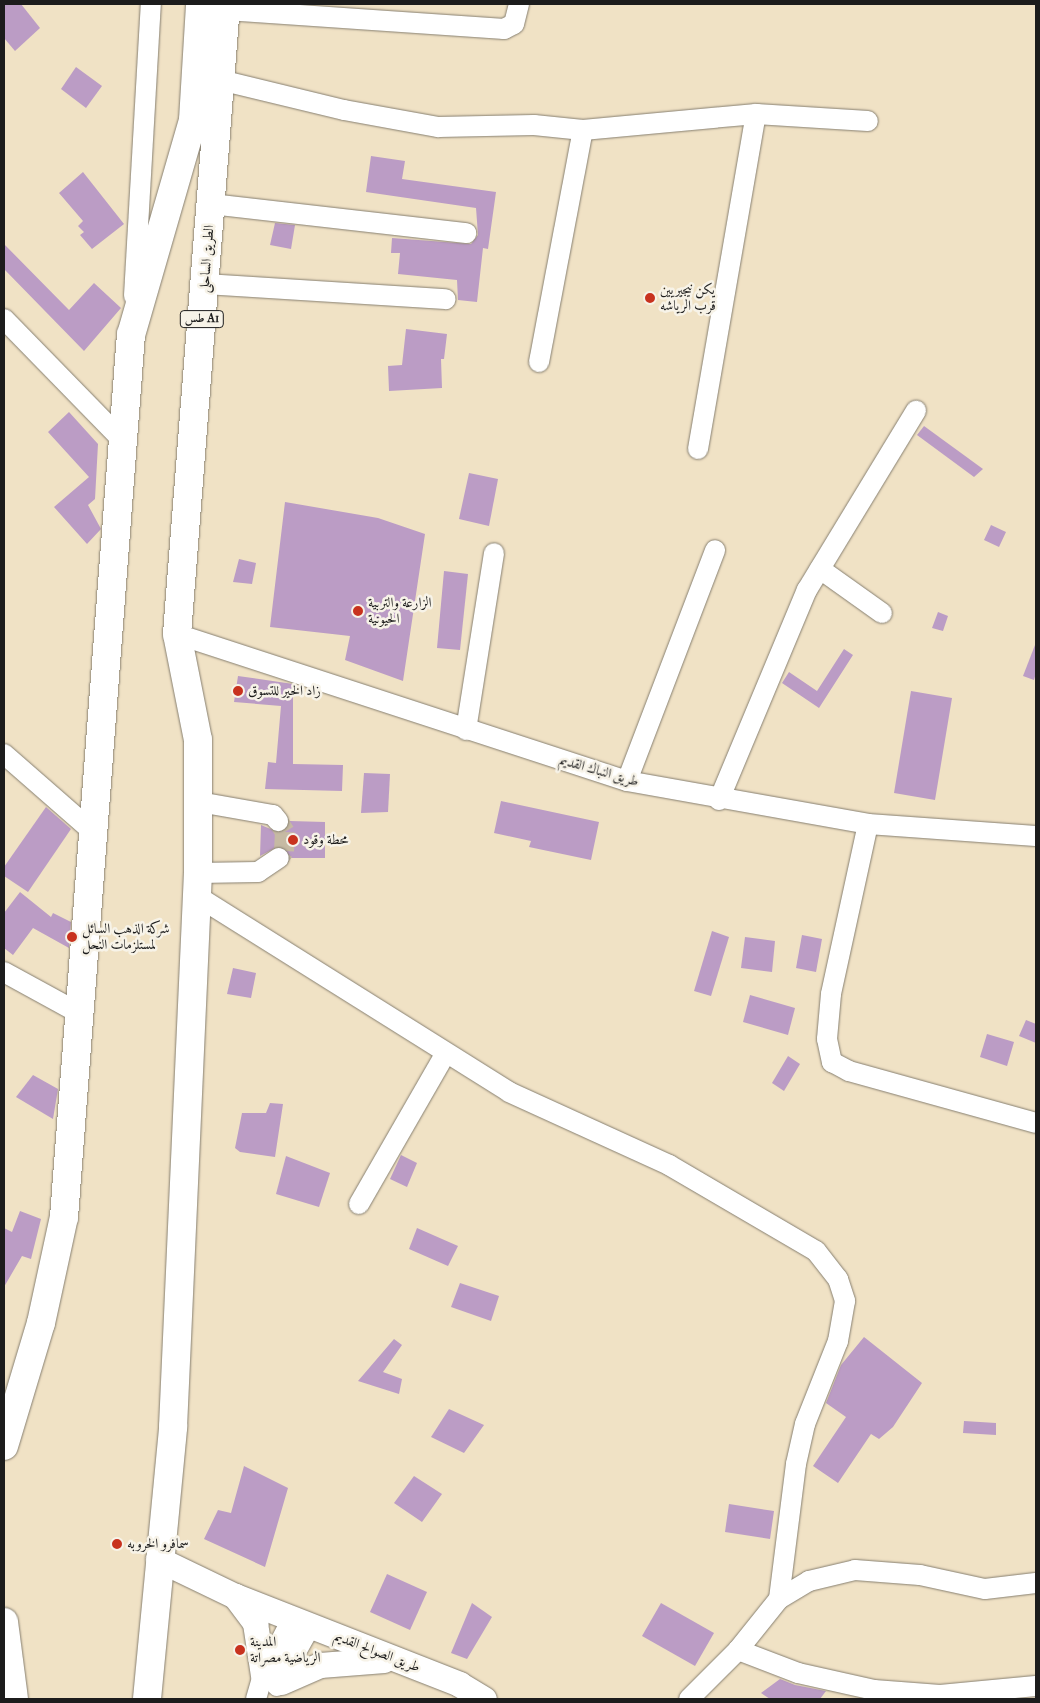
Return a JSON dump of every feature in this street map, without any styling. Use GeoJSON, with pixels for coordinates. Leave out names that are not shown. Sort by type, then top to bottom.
{"type":"FeatureCollection","features":[{"type":"Feature","properties":{"kind":"highway"},"geometry":{"type":"LineString","coordinates":[[4,1446],[41,1323],[64,1217],[131,335],[193,120],[218,6]]}},
{"type":"Feature","properties":{"kind":"highway","name":"الطريق الساحلى"},"geometry":{"type":"LineString","coordinates":[[147,1699],[158,1559],[173,1427],[197,884],[198,740],[177,634],[220,80],[218,6]]}},
{"type":"Feature","properties":{"kind":"highway"},"geometry":{"type":"LineString","coordinates":[[4,1622],[14,1699]]}},
{"type":"Feature","properties":{"kind":"main road","name":"طريق الصوالح القديم"},"geometry":{"type":"LineString","coordinates":[[158,1559],[235,1596],[398,1660],[484,1699]]}},
{"type":"Feature","properties":{"kind":"main road"},"geometry":{"type":"LineString","coordinates":[[235,1596],[255,1623],[270,1685],[320,1665],[398,1660]]}},
{"type":"Feature","properties":{"kind":"street"},"geometry":{"type":"LineString","coordinates":[[131,335],[151,4]]}},
{"type":"Feature","properties":{"kind":"street"},"geometry":{"type":"LineString","coordinates":[[218,6],[504,29],[514,24],[520,4]]}},
{"type":"Feature","properties":{"kind":"street"},"geometry":{"type":"LineString","coordinates":[[220,80],[344,110],[438,127],[534,125],[583,130],[756,114],[868,121]]}},
{"type":"Feature","properties":{"kind":"street"},"geometry":{"type":"LineString","coordinates":[[698,449],[756,114]]}},
{"type":"Feature","properties":{"kind":"street"},"geometry":{"type":"LineString","coordinates":[[539,362],[583,130]]}},
{"type":"Feature","properties":{"kind":"street"},"geometry":{"type":"LineString","coordinates":[[211,204],[466,233]]}},
{"type":"Feature","properties":{"kind":"street"},"geometry":{"type":"LineString","coordinates":[[205,284],[446,299]]}},
{"type":"Feature","properties":{"kind":"street"},"geometry":{"type":"LineString","coordinates":[[4,319],[123,441]]}},
{"type":"Feature","properties":{"kind":"street"},"geometry":{"type":"LineString","coordinates":[[719,800],[764,684],[820,569],[916,411]]}},
{"type":"Feature","properties":{"kind":"street"},"geometry":{"type":"LineString","coordinates":[[627,781],[715,550]]}},
{"type":"Feature","properties":{"kind":"street"},"geometry":{"type":"LineString","coordinates":[[466,730],[494,553]]}},
{"type":"Feature","properties":{"kind":"street"},"geometry":{"type":"LineString","coordinates":[[820,569],[882,613]]}},
{"type":"Feature","properties":{"kind":"street","name":"طريق النباك القديم"},"geometry":{"type":"LineString","coordinates":[[177,634],[466,730],[627,781],[719,800],[868,824],[1036,836]]}},
{"type":"Feature","properties":{"kind":"street"},"geometry":{"type":"LineString","coordinates":[[5,758],[93,832]]}},
{"type":"Feature","properties":{"kind":"street"},"geometry":{"type":"LineString","coordinates":[[199,802],[273,815],[278,821]]}},
{"type":"Feature","properties":{"kind":"street"},"geometry":{"type":"LineString","coordinates":[[868,824],[831,994],[827,1039],[832,1062],[849,1071],[1036,1123]]}},
{"type":"Feature","properties":{"kind":"street"},"geometry":{"type":"LineString","coordinates":[[197,884],[258,872],[279,858]]}},
{"type":"Feature","properties":{"kind":"street"},"geometry":{"type":"LineString","coordinates":[[197,884],[446,1053],[509,1092],[668,1165],[816,1251],[838,1279],[845,1302],[838,1341],[803,1432],[789,1501],[780,1599]]}},
{"type":"Feature","properties":{"kind":"street"},"geometry":{"type":"LineString","coordinates":[[4,972],[79,1013]]}},
{"type":"Feature","properties":{"kind":"street"},"geometry":{"type":"LineString","coordinates":[[359,1204],[446,1053]]}},
{"type":"Feature","properties":{"kind":"street"},"geometry":{"type":"LineString","coordinates":[[689,1699],[738,1650],[780,1599],[809,1582],[855,1570],[920,1575],[985,1589],[1036,1583]]}},
{"type":"Feature","properties":{"kind":"street"},"geometry":{"type":"LineString","coordinates":[[256,1699],[270,1685],[301,1623]]}},
{"type":"Feature","properties":{"kind":"street"},"geometry":{"type":"LineString","coordinates":[[738,1650],[798,1673],[874,1690],[940,1695],[1036,1686]]}},
{"type":"Feature","properties":{"kind":"building"},"geometry":{"type":"Polygon","coordinates":[[[4,4],[21,4],[40,28],[15,51],[4,38],[4,4]]]}},
{"type":"Feature","properties":{"kind":"building"},"geometry":{"type":"Polygon","coordinates":[[[76,67],[102,86],[86,108],[61,89],[76,67]]]}},
{"type":"Feature","properties":{"kind":"building"},"geometry":{"type":"Polygon","coordinates":[[[371,156],[405,161],[402,179],[496,192],[488,249],[483,248],[477,302],[458,300],[457,280],[398,274],[400,253],[391,253],[392,238],[471,244],[478,235],[476,208],[366,192],[371,156]]]}},
{"type":"Feature","properties":{"kind":"building"},"geometry":{"type":"Polygon","coordinates":[[[83,172],[124,224],[92,249],[80,235],[84,232],[78,226],[83,221],[59,193],[83,172]]]}},
{"type":"Feature","properties":{"kind":"building"},"geometry":{"type":"Polygon","coordinates":[[[275,223],[295,225],[291,249],[270,245],[275,223]]]}},
{"type":"Feature","properties":{"kind":"building"},"geometry":{"type":"Polygon","coordinates":[[[4,244],[69,310],[94,283],[121,308],[84,351],[4,269],[4,244]]]}},
{"type":"Feature","properties":{"kind":"building"},"geometry":{"type":"Polygon","coordinates":[[[406,329],[447,334],[444,359],[441,359],[442,388],[389,391],[388,366],[402,365],[406,329]]]}},
{"type":"Feature","properties":{"kind":"building"},"geometry":{"type":"Polygon","coordinates":[[[69,412],[98,444],[95,499],[88,505],[101,529],[87,544],[54,507],[89,477],[48,432],[69,412]]]}},
{"type":"Feature","properties":{"kind":"building"},"geometry":{"type":"Polygon","coordinates":[[[924,426],[983,469],[974,477],[917,435],[924,426]]]}},
{"type":"Feature","properties":{"kind":"building"},"geometry":{"type":"Polygon","coordinates":[[[469,473],[498,479],[489,526],[459,519],[469,473]]]}},
{"type":"Feature","properties":{"kind":"building"},"geometry":{"type":"Polygon","coordinates":[[[285,502],[378,518],[425,534],[403,681],[345,660],[350,636],[270,627],[285,502]]]}},
{"type":"Feature","properties":{"kind":"building"},"geometry":{"type":"Polygon","coordinates":[[[991,525],[1006,532],[999,547],[984,540],[991,525]]]}},
{"type":"Feature","properties":{"kind":"building"},"geometry":{"type":"Polygon","coordinates":[[[239,559],[256,563],[252,584],[233,582],[239,559]]]}},
{"type":"Feature","properties":{"kind":"building"},"geometry":{"type":"Polygon","coordinates":[[[444,571],[468,574],[460,650],[437,648],[444,571]]]}},
{"type":"Feature","properties":{"kind":"building"},"geometry":{"type":"Polygon","coordinates":[[[938,612],[948,616],[943,631],[932,628],[938,612]]]}},
{"type":"Feature","properties":{"kind":"building"},"geometry":{"type":"Polygon","coordinates":[[[1035,645],[1036,673],[1034,680],[1023,676],[1035,645]]]}},
{"type":"Feature","properties":{"kind":"building"},"geometry":{"type":"Polygon","coordinates":[[[844,649],[853,655],[819,708],[782,683],[789,672],[817,691],[844,649]]]}},
{"type":"Feature","properties":{"kind":"building"},"geometry":{"type":"Polygon","coordinates":[[[238,676],[293,684],[293,764],[343,765],[342,791],[265,789],[268,762],[276,763],[281,706],[234,702],[238,676]]]}},
{"type":"Feature","properties":{"kind":"building"},"geometry":{"type":"Polygon","coordinates":[[[911,691],[952,698],[935,800],[894,793],[911,691]]]}},
{"type":"Feature","properties":{"kind":"building"},"geometry":{"type":"Polygon","coordinates":[[[364,773],[390,774],[388,812],[361,813],[364,773]]]}},
{"type":"Feature","properties":{"kind":"building"},"geometry":{"type":"Polygon","coordinates":[[[501,801],[599,822],[591,860],[529,847],[531,841],[494,833],[501,801]]]}},
{"type":"Feature","properties":{"kind":"building"},"geometry":{"type":"Polygon","coordinates":[[[46,807],[71,829],[28,892],[4,876],[4,867],[46,807]]]}},
{"type":"Feature","properties":{"kind":"building","name":"محطة وقود"},"geometry":{"type":"Polygon","coordinates":[[[290,821],[325,822],[325,858],[291,858],[279,846],[260,856],[261,825],[280,833],[290,821]]]}},
{"type":"Feature","properties":{"kind":"building"},"geometry":{"type":"Polygon","coordinates":[[[20,892],[51,917],[53,913],[71,922],[69,948],[33,928],[13,955],[4,948],[4,913],[20,892]]]}},
{"type":"Feature","properties":{"kind":"building"},"geometry":{"type":"Polygon","coordinates":[[[712,931],[729,937],[711,996],[694,991],[712,931]]]}},
{"type":"Feature","properties":{"kind":"building"},"geometry":{"type":"Polygon","coordinates":[[[802,935],[822,939],[816,972],[796,968],[802,935]]]}},
{"type":"Feature","properties":{"kind":"building"},"geometry":{"type":"Polygon","coordinates":[[[745,937],[775,941],[772,972],[741,968],[745,937]]]}},
{"type":"Feature","properties":{"kind":"building"},"geometry":{"type":"Polygon","coordinates":[[[233,968],[256,973],[251,998],[227,994],[233,968]]]}},
{"type":"Feature","properties":{"kind":"building"},"geometry":{"type":"Polygon","coordinates":[[[750,995],[795,1008],[788,1035],[743,1022],[750,995]]]}},
{"type":"Feature","properties":{"kind":"building"},"geometry":{"type":"Polygon","coordinates":[[[1026,1020],[1036,1024],[1036,1043],[1019,1036],[1026,1020]]]}},
{"type":"Feature","properties":{"kind":"building"},"geometry":{"type":"Polygon","coordinates":[[[987,1034],[1014,1042],[1007,1066],[980,1057],[987,1034]]]}},
{"type":"Feature","properties":{"kind":"building"},"geometry":{"type":"Polygon","coordinates":[[[788,1056],[800,1064],[784,1091],[772,1083],[788,1056]]]}},
{"type":"Feature","properties":{"kind":"building"},"geometry":{"type":"Polygon","coordinates":[[[33,1075],[58,1089],[53,1119],[16,1097],[33,1075]]]}},
{"type":"Feature","properties":{"kind":"building"},"geometry":{"type":"Polygon","coordinates":[[[270,1103],[283,1104],[275,1157],[240,1152],[235,1148],[242,1113],[266,1113],[270,1103]]]}},
{"type":"Feature","properties":{"kind":"building"},"geometry":{"type":"Polygon","coordinates":[[[401,1155],[417,1163],[407,1187],[390,1179],[401,1155]]]}},
{"type":"Feature","properties":{"kind":"building"},"geometry":{"type":"Polygon","coordinates":[[[286,1156],[330,1173],[319,1207],[276,1194],[286,1156]]]}},
{"type":"Feature","properties":{"kind":"building"},"geometry":{"type":"Polygon","coordinates":[[[20,1211],[41,1219],[31,1259],[22,1256],[4,1287],[4,1228],[12,1232],[20,1211]]]}},
{"type":"Feature","properties":{"kind":"building"},"geometry":{"type":"Polygon","coordinates":[[[417,1228],[458,1246],[448,1266],[409,1249],[417,1228]]]}},
{"type":"Feature","properties":{"kind":"building"},"geometry":{"type":"Polygon","coordinates":[[[460,1283],[499,1296],[491,1321],[451,1307],[460,1283]]]}},
{"type":"Feature","properties":{"kind":"building"},"geometry":{"type":"Polygon","coordinates":[[[864,1337],[922,1383],[893,1427],[879,1439],[871,1434],[838,1483],[813,1466],[846,1417],[826,1403],[841,1365],[864,1337]]]}},
{"type":"Feature","properties":{"kind":"building"},"geometry":{"type":"Polygon","coordinates":[[[394,1339],[402,1345],[383,1372],[402,1379],[399,1394],[358,1381],[394,1339]]]}},
{"type":"Feature","properties":{"kind":"building"},"geometry":{"type":"Polygon","coordinates":[[[449,1409],[484,1425],[464,1453],[431,1437],[449,1409]]]}},
{"type":"Feature","properties":{"kind":"building"},"geometry":{"type":"Polygon","coordinates":[[[964,1421],[996,1423],[996,1435],[963,1433],[964,1421]]]}},
{"type":"Feature","properties":{"kind":"building"},"geometry":{"type":"Polygon","coordinates":[[[244,1466],[288,1488],[265,1567],[204,1539],[218,1510],[231,1513],[244,1466]]]}},
{"type":"Feature","properties":{"kind":"building"},"geometry":{"type":"Polygon","coordinates":[[[414,1476],[442,1494],[422,1522],[394,1503],[414,1476]]]}},
{"type":"Feature","properties":{"kind":"building"},"geometry":{"type":"Polygon","coordinates":[[[729,1504],[774,1511],[770,1539],[725,1532],[729,1504]]]}},
{"type":"Feature","properties":{"kind":"building"},"geometry":{"type":"Polygon","coordinates":[[[387,1574],[427,1592],[410,1630],[370,1612],[387,1574]]]}},
{"type":"Feature","properties":{"kind":"building"},"geometry":{"type":"Polygon","coordinates":[[[472,1603],[492,1617],[467,1659],[451,1653],[472,1603]]]}},
{"type":"Feature","properties":{"kind":"building"},"geometry":{"type":"Polygon","coordinates":[[[661,1603],[714,1633],[695,1666],[642,1636],[661,1603]]]}},
{"type":"Feature","properties":{"kind":"building"},"geometry":{"type":"Polygon","coordinates":[[[780,1679],[795,1685],[826,1691],[820,1699],[770,1699],[761,1693],[780,1679]]]}},
{"type":"Feature","properties":{"kind":"tunnel"},"geometry":{"type":"LineString","coordinates":[[278,821],[285,832],[284,851],[279,858]]}},
{"type":"Feature","properties":{"kind":"place","name":"يكن نيجيريين قرب الرياشه"},"geometry":{"type":"Point","coordinates":[650,298]}},
{"type":"Feature","properties":{"kind":"place","name":"الزارعة والتربية الحيونية"},"geometry":{"type":"Point","coordinates":[358,611]}},
{"type":"Feature","properties":{"kind":"place","name":"زاد الخير للتسوق"},"geometry":{"type":"Point","coordinates":[238,691]}},
{"type":"Feature","properties":{"kind":"place","name":"محطة وقود"},"geometry":{"type":"Point","coordinates":[293,840]}},
{"type":"Feature","properties":{"kind":"place","name":"شركة الذهب السائل لمستلزمات النحل"},"geometry":{"type":"Point","coordinates":[72,937]}},
{"type":"Feature","properties":{"kind":"place","name":"سمافرو الخروبه"},"geometry":{"type":"Point","coordinates":[117,1544]}},
{"type":"Feature","properties":{"kind":"place","name":"المدينة الرياضية مصراتة"},"geometry":{"type":"Point","coordinates":[240,1650]}}]}
